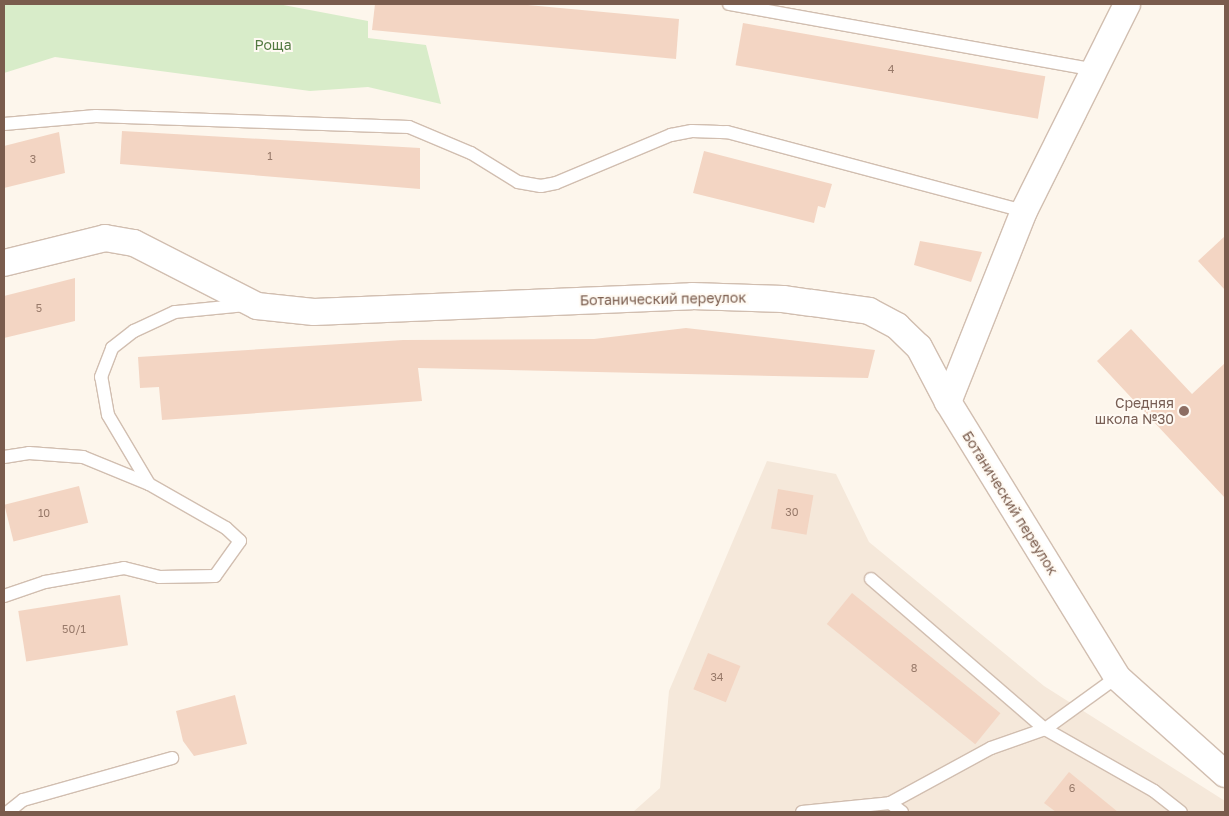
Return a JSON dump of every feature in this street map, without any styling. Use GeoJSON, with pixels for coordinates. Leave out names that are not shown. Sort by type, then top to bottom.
{"type":"FeatureCollection","features":[{"type":"Feature","properties":{"kind":"street"},"geometry":{"type":"LineString","coordinates":[[948,402],[1024,211],[1127,4]]}},
{"type":"Feature","properties":{"kind":"street","name":"Ботанический переулок"},"geometry":{"type":"LineString","coordinates":[[4,263],[105,238],[134,243],[252,304],[314,312],[692,296],[783,299],[869,311],[897,326],[919,347],[948,402],[1117,677],[1225,774]]}},
{"type":"Feature","properties":{"kind":"lane"},"geometry":{"type":"LineString","coordinates":[[729,4],[1094,70]]}},
{"type":"Feature","properties":{"kind":"lane"},"geometry":{"type":"LineString","coordinates":[[4,124],[96,116],[409,127],[471,153],[518,182],[541,186],[556,183],[672,135],[692,131],[727,132],[1024,211]]}},
{"type":"Feature","properties":{"kind":"lane"},"geometry":{"type":"LineString","coordinates":[[149,484],[108,415],[102,377],[112,348],[134,331],[176,312],[252,304]]}},
{"type":"Feature","properties":{"kind":"lane"},"geometry":{"type":"LineString","coordinates":[[4,457],[29,453],[83,456],[149,484],[226,528],[240,541],[215,576],[159,577],[124,568],[45,582],[4,596]]}},
{"type":"Feature","properties":{"kind":"lane"},"geometry":{"type":"LineString","coordinates":[[871,579],[1045,729],[1154,791],[1181,812]]}},
{"type":"Feature","properties":{"kind":"lane"},"geometry":{"type":"LineString","coordinates":[[802,812],[890,803],[991,748],[1045,729],[1117,677]]}},
{"type":"Feature","properties":{"kind":"lane"},"geometry":{"type":"LineString","coordinates":[[8,812],[23,800],[172,758]]}},
{"type":"Feature","properties":{"kind":"lane"},"geometry":{"type":"LineString","coordinates":[[890,803],[902,812]]}},
{"type":"Feature","properties":{"kind":"shaded area"},"geometry":{"type":"Polygon","coordinates":[[[767,461],[836,474],[869,542],[1044,686],[1225,801],[1225,812],[633,812],[660,788],[669,691],[767,461]]]}},
{"type":"Feature","properties":{"kind":"green space","name":"Роща"},"geometry":{"type":"Polygon","coordinates":[[[4,4],[278,4],[368,21],[368,38],[426,45],[441,104],[368,87],[310,91],[55,57],[4,73],[4,4]]]}},
{"type":"Feature","properties":{"kind":"building"},"geometry":{"type":"Polygon","coordinates":[[[375,4],[517,4],[679,19],[676,59],[372,30],[375,4]]]}},
{"type":"Feature","properties":{"kind":"building"},"geometry":{"type":"Polygon","coordinates":[[[743,23],[1045,76],[1038,119],[736,65],[743,23]]]}},
{"type":"Feature","properties":{"kind":"building"},"geometry":{"type":"Polygon","coordinates":[[[122,131],[420,148],[420,189],[120,164],[122,131]]]}},
{"type":"Feature","properties":{"kind":"building"},"geometry":{"type":"Polygon","coordinates":[[[59,132],[65,173],[4,188],[4,146],[59,132]]]}},
{"type":"Feature","properties":{"kind":"building"},"geometry":{"type":"Polygon","coordinates":[[[704,151],[832,184],[825,208],[818,206],[814,223],[693,193],[704,151]]]}},
{"type":"Feature","properties":{"kind":"building"},"geometry":{"type":"Polygon","coordinates":[[[1225,236],[1225,290],[1198,261],[1225,236]]]}},
{"type":"Feature","properties":{"kind":"building"},"geometry":{"type":"Polygon","coordinates":[[[920,241],[982,252],[971,282],[914,265],[920,241]]]}},
{"type":"Feature","properties":{"kind":"building"},"geometry":{"type":"Polygon","coordinates":[[[75,278],[75,321],[4,338],[4,296],[75,278]]]}},
{"type":"Feature","properties":{"kind":"building"},"geometry":{"type":"Polygon","coordinates":[[[686,328],[875,350],[868,378],[418,368],[422,401],[162,420],[159,387],[140,388],[138,357],[403,340],[594,339],[686,328]]]}},
{"type":"Feature","properties":{"kind":"building","name":"Средняя школа №30"},"geometry":{"type":"Polygon","coordinates":[[[1131,329],[1192,394],[1225,363],[1225,498],[1097,361],[1131,329]]]}},
{"type":"Feature","properties":{"kind":"building"},"geometry":{"type":"Polygon","coordinates":[[[79,486],[88,523],[13,541],[4,505],[79,486]]]}},
{"type":"Feature","properties":{"kind":"building"},"geometry":{"type":"Polygon","coordinates":[[[778,489],[813,495],[807,535],[771,528],[778,489]]]}},
{"type":"Feature","properties":{"kind":"building"},"geometry":{"type":"Polygon","coordinates":[[[852,593],[1000,713],[975,744],[827,624],[852,593]]]}},
{"type":"Feature","properties":{"kind":"building"},"geometry":{"type":"Polygon","coordinates":[[[120,595],[128,645],[26,661],[18,611],[120,595]]]}},
{"type":"Feature","properties":{"kind":"building"},"geometry":{"type":"Polygon","coordinates":[[[708,653],[740,666],[726,702],[693,689],[708,653]]]}},
{"type":"Feature","properties":{"kind":"building"},"geometry":{"type":"Polygon","coordinates":[[[235,695],[247,744],[194,756],[183,741],[176,711],[235,695]]]}},
{"type":"Feature","properties":{"kind":"building"},"geometry":{"type":"Polygon","coordinates":[[[1069,772],[1118,812],[1056,812],[1044,803],[1069,772]]]}},
{"type":"Feature","properties":{"kind":"place","name":"Средняя школа №30"},"geometry":{"type":"Point","coordinates":[1184,411]}}]}
